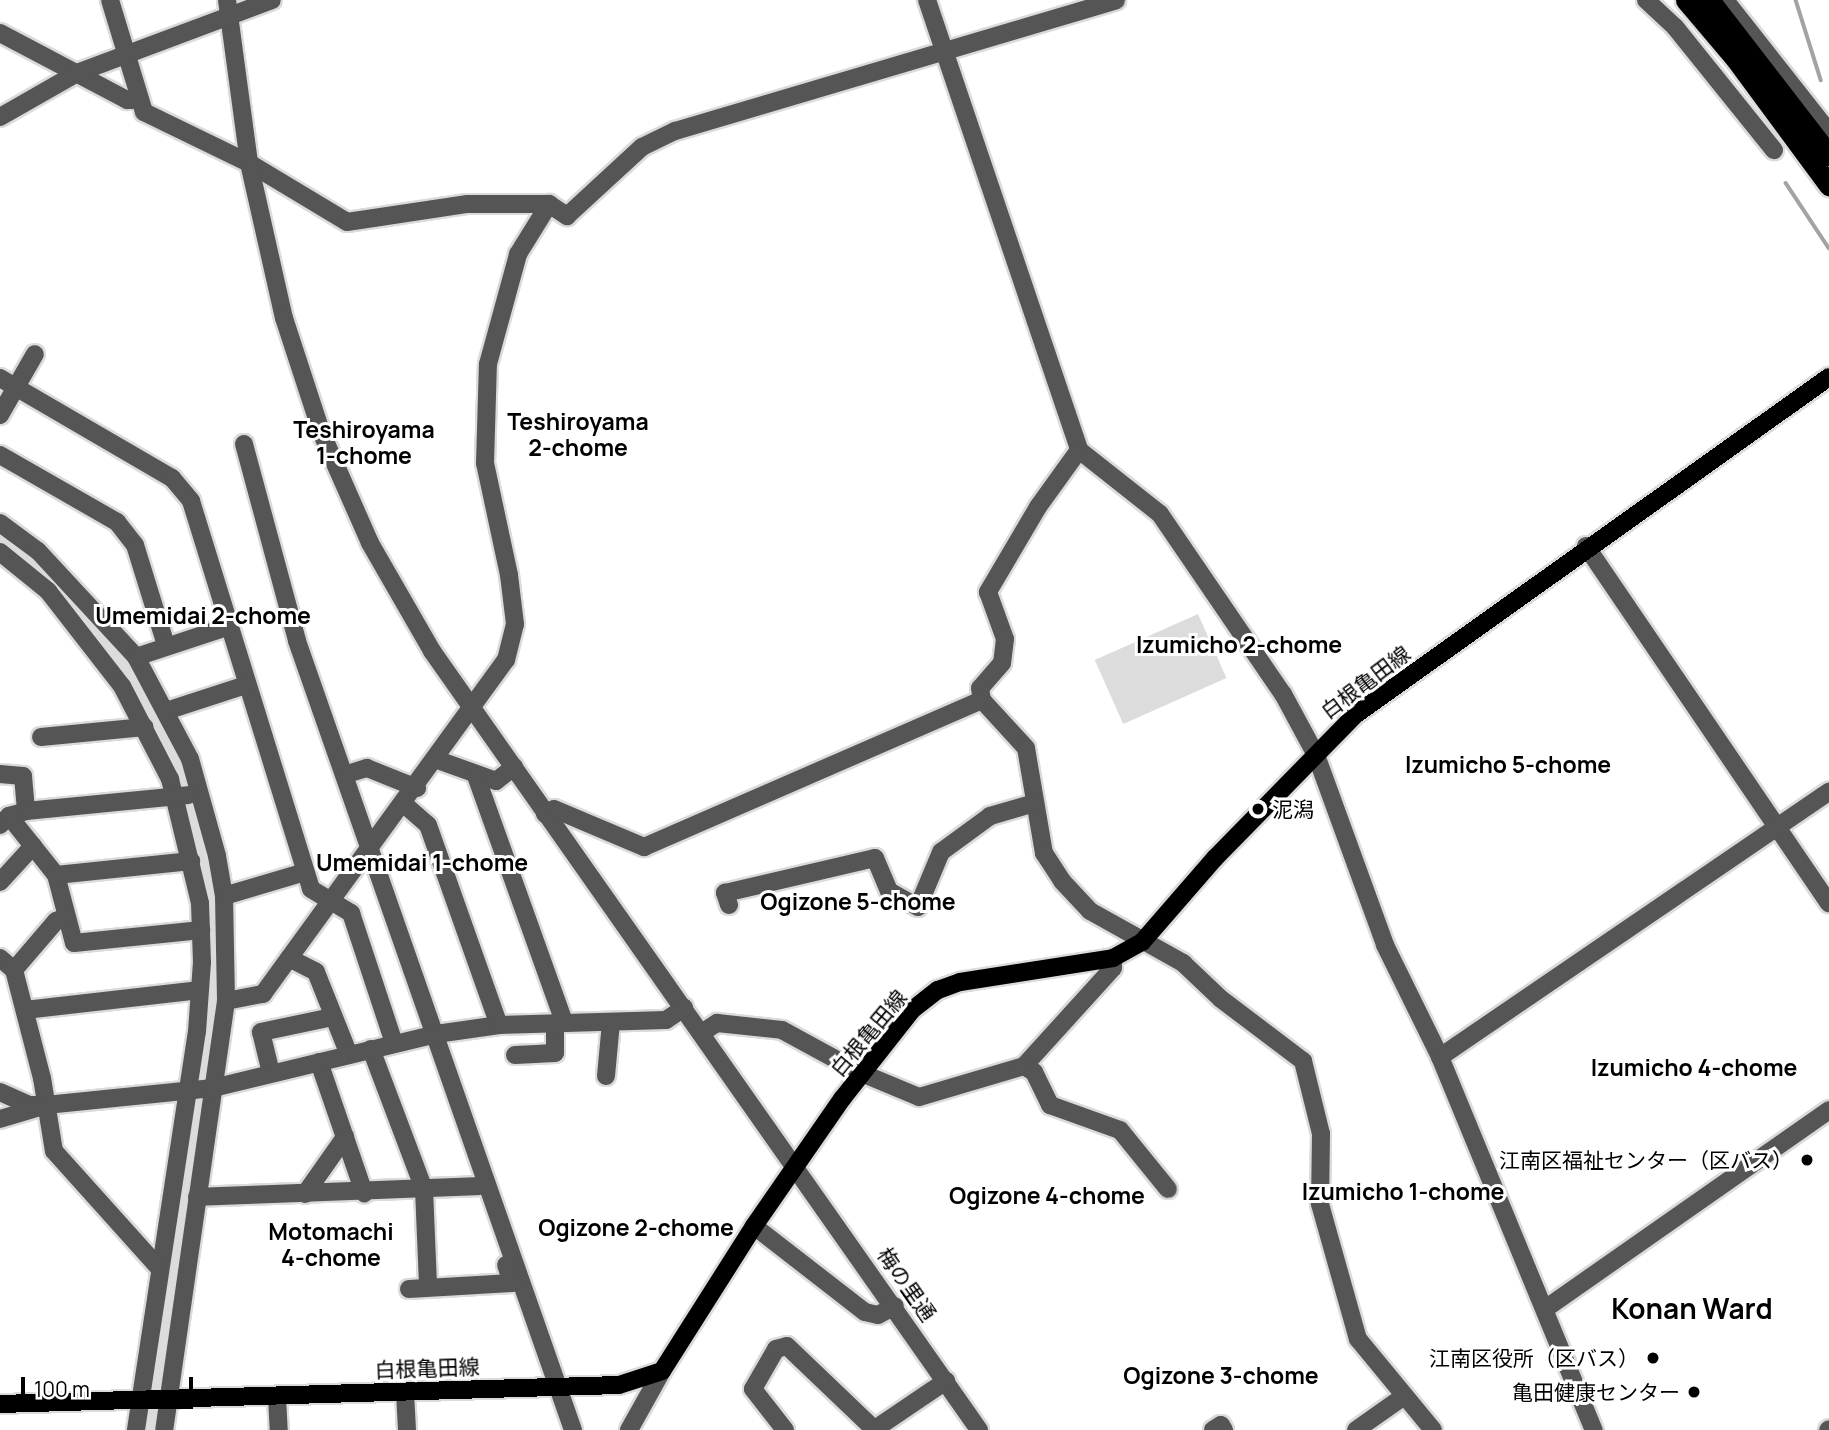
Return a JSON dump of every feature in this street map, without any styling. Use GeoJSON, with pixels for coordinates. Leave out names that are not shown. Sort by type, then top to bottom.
{"type":"FeatureCollection","features":[{"type":"Feature","properties":{"kind":"highway"},"geometry":{"type":"LineString","coordinates":[[1669,0],[1792,132]]}},
{"type":"Feature","properties":{"kind":"highway"},"geometry":{"type":"LineString","coordinates":[[1686,0],[1792,132],[1829,185]]}},
{"type":"Feature","properties":{"kind":"highway"},"geometry":{"type":"LineString","coordinates":[[1709,0],[1829,155]]}},
{"type":"Feature","properties":{"kind":"main road","name":"白根亀田線"},"geometry":{"type":"LineString","coordinates":[[2,1401],[169,1402],[556,1385],[619,1385],[662,1371],[754,1226],[912,1010],[938,990],[960,982],[1113,958],[1142,942],[1355,715],[1586,546],[1829,377]]}},
{"type":"Feature","properties":{"kind":"street"},"geometry":{"type":"LineString","coordinates":[[110,0],[144,112],[249,163],[347,222],[468,204],[549,204],[567,216],[642,147],[675,131],[803,97],[945,50],[1116,0]]}},
{"type":"Feature","properties":{"kind":"street"},"geometry":{"type":"LineString","coordinates":[[0,117],[77,73],[228,8],[272,0]]}},
{"type":"Feature","properties":{"kind":"street"},"geometry":{"type":"LineString","coordinates":[[927,0],[1079,450],[1160,514],[1283,694],[1316,755],[1385,945],[1440,1058],[1594,1430]]}},
{"type":"Feature","properties":{"kind":"street"},"geometry":{"type":"LineString","coordinates":[[1646,0],[1675,27],[1734,94],[1774,150]]}},
{"type":"Feature","properties":{"kind":"street"},"geometry":{"type":"LineString","coordinates":[[1725,0],[1829,132]]}},
{"type":"Feature","properties":{"kind":"street","name":"梅の里通"},"geometry":{"type":"LineString","coordinates":[[228,8],[249,163],[284,318],[322,435],[400,597],[545,814],[703,1032],[979,1430]]}},
{"type":"Feature","properties":{"kind":"street"},"geometry":{"type":"LineString","coordinates":[[0,33],[127,100],[140,100]]}},
{"type":"Feature","properties":{"kind":"street"},"geometry":{"type":"LineString","coordinates":[[226,1001],[262,994],[405,805],[506,660],[515,624],[509,575],[485,463],[488,363],[518,254],[549,204]]}},
{"type":"Feature","properties":{"kind":"street"},"geometry":{"type":"LineString","coordinates":[[0,415],[8,383],[35,354]]}},
{"type":"Feature","properties":{"kind":"street"},"geometry":{"type":"LineString","coordinates":[[8,383],[172,478],[191,501],[311,889],[351,913],[394,1043]]}},
{"type":"Feature","properties":{"kind":"street"},"geometry":{"type":"LineString","coordinates":[[244,444],[297,640],[373,847],[512,1283],[409,1289]]}},
{"type":"Feature","properties":{"kind":"street"},"geometry":{"type":"LineString","coordinates":[[1079,450],[1038,506],[988,592],[1005,639],[1002,663],[980,688],[982,700],[1026,748],[1044,852],[1062,881],[1090,911],[1183,963],[1221,999],[1303,1061],[1321,1133],[1320,1204],[1358,1339],[1403,1397],[1433,1430]]}},
{"type":"Feature","properties":{"kind":"street"},"geometry":{"type":"LineString","coordinates":[[0,455],[117,522],[135,545],[166,645]]}},
{"type":"Feature","properties":{"kind":"street"},"geometry":{"type":"LineString","coordinates":[[0,523],[38,551],[136,657],[166,711],[202,792],[224,896],[226,1001],[164,1430]]}},
{"type":"Feature","properties":{"kind":"street"},"geometry":{"type":"LineString","coordinates":[[1586,546],[1829,903]]}},
{"type":"Feature","properties":{"kind":"street"},"geometry":{"type":"LineString","coordinates":[[0,552],[48,591],[102,656],[145,727],[177,797],[191,861],[201,930],[200,990],[189,1090],[159,1268],[136,1430]]}},
{"type":"Feature","properties":{"kind":"street"},"geometry":{"type":"LineString","coordinates":[[136,657],[230,626]]}},
{"type":"Feature","properties":{"kind":"street"},"geometry":{"type":"LineString","coordinates":[[166,711],[246,685]]}},
{"type":"Feature","properties":{"kind":"street"},"geometry":{"type":"LineString","coordinates":[[545,814],[554,809],[644,847],[982,700]]}},
{"type":"Feature","properties":{"kind":"street"},"geometry":{"type":"LineString","coordinates":[[41,737],[145,727]]}},
{"type":"Feature","properties":{"kind":"street"},"geometry":{"type":"LineString","coordinates":[[435,759],[496,781],[514,767]]}},
{"type":"Feature","properties":{"kind":"street"},"geometry":{"type":"LineString","coordinates":[[347,774],[367,768],[417,788]]}},
{"type":"Feature","properties":{"kind":"street"},"geometry":{"type":"LineString","coordinates":[[0,774],[23,776],[12,817]]}},
{"type":"Feature","properties":{"kind":"street"},"geometry":{"type":"LineString","coordinates":[[476,776],[560,1022],[555,1053],[515,1055]]}},
{"type":"Feature","properties":{"kind":"street"},"geometry":{"type":"LineString","coordinates":[[12,817],[202,792]]}},
{"type":"Feature","properties":{"kind":"street"},"geometry":{"type":"LineString","coordinates":[[1440,1058],[1829,792]]}},
{"type":"Feature","properties":{"kind":"street"},"geometry":{"type":"LineString","coordinates":[[729,905],[725,893],[876,858],[889,891],[918,907],[941,852],[990,816],[1035,803]]}},
{"type":"Feature","properties":{"kind":"street"},"geometry":{"type":"LineString","coordinates":[[405,805],[429,825],[499,1026]]}},
{"type":"Feature","properties":{"kind":"street"},"geometry":{"type":"LineString","coordinates":[[12,817],[56,875],[74,943],[201,930]]}},
{"type":"Feature","properties":{"kind":"street"},"geometry":{"type":"LineString","coordinates":[[0,882],[33,846]]}},
{"type":"Feature","properties":{"kind":"street"},"geometry":{"type":"LineString","coordinates":[[56,875],[191,861]]}},
{"type":"Feature","properties":{"kind":"street"},"geometry":{"type":"LineString","coordinates":[[224,896],[305,872]]}},
{"type":"Feature","properties":{"kind":"street"},"geometry":{"type":"LineString","coordinates":[[66,917],[56,921],[7,964],[25,1010],[54,1151],[159,1268]]}},
{"type":"Feature","properties":{"kind":"street"},"geometry":{"type":"LineString","coordinates":[[289,958],[316,972],[349,1055]]}},
{"type":"Feature","properties":{"kind":"street"},"geometry":{"type":"LineString","coordinates":[[703,1032],[717,1023],[729,1022],[782,1030],[865,1073],[919,1097],[1024,1066],[1113,968],[1113,958]]}},
{"type":"Feature","properties":{"kind":"street"},"geometry":{"type":"LineString","coordinates":[[25,1010],[200,990]]}},
{"type":"Feature","properties":{"kind":"street"},"geometry":{"type":"LineString","coordinates":[[0,1092],[29,1105],[46,1105],[213,1088],[432,1035],[499,1026],[560,1022],[666,1020],[684,1008]]}},
{"type":"Feature","properties":{"kind":"street"},"geometry":{"type":"LineString","coordinates":[[271,1073],[261,1032],[332,1017]]}},
{"type":"Feature","properties":{"kind":"street"},"geometry":{"type":"LineString","coordinates":[[606,1076],[611,1022]]}},
{"type":"Feature","properties":{"kind":"street"},"geometry":{"type":"LineString","coordinates":[[432,1035],[573,1430]]}},
{"type":"Feature","properties":{"kind":"street"},"geometry":{"type":"LineString","coordinates":[[371,1049],[424,1189],[428,1286]]}},
{"type":"Feature","properties":{"kind":"street"},"geometry":{"type":"LineString","coordinates":[[319,1062],[364,1193]]}},
{"type":"Feature","properties":{"kind":"street"},"geometry":{"type":"LineString","coordinates":[[1024,1066],[1034,1072],[1049,1105],[1120,1130],[1168,1189]]}},
{"type":"Feature","properties":{"kind":"street"},"geometry":{"type":"LineString","coordinates":[[0,1119],[46,1105]]}},
{"type":"Feature","properties":{"kind":"street"},"geometry":{"type":"LineString","coordinates":[[1545,1309],[1829,1110]]}},
{"type":"Feature","properties":{"kind":"street"},"geometry":{"type":"LineString","coordinates":[[305,1194],[345,1137]]}},
{"type":"Feature","properties":{"kind":"street"},"geometry":{"type":"LineString","coordinates":[[197,1197],[364,1193],[479,1186]]}},
{"type":"Feature","properties":{"kind":"street"},"geometry":{"type":"LineString","coordinates":[[754,1226],[864,1312],[878,1315],[895,1306]]}},
{"type":"Feature","properties":{"kind":"street"},"geometry":{"type":"LineString","coordinates":[[785,1430],[752,1389],[776,1349],[787,1346],[875,1430],[946,1381]]}},
{"type":"Feature","properties":{"kind":"street"},"geometry":{"type":"LineString","coordinates":[[629,1430],[662,1371]]}},
{"type":"Feature","properties":{"kind":"street"},"geometry":{"type":"LineString","coordinates":[[405,1392],[407,1430]]}},
{"type":"Feature","properties":{"kind":"street"},"geometry":{"type":"LineString","coordinates":[[277,1397],[279,1430]]}},
{"type":"Feature","properties":{"kind":"street"},"geometry":{"type":"LineString","coordinates":[[1356,1430],[1403,1397]]}},
{"type":"Feature","properties":{"kind":"street"},"geometry":{"type":"LineString","coordinates":[[1213,1430],[1221,1425],[1224,1430]]}},
{"type":"Feature","properties":{"kind":"shaded area"},"geometry":{"type":"Polygon","coordinates":[[[0,528],[35,554],[132,664],[194,785],[215,882],[218,1008],[159,1430],[144,1430],[201,1028],[186,815],[60,594],[41,573],[0,546],[0,528]]]}},
{"type":"Feature","properties":{"kind":"shaded area"},"geometry":{"type":"Polygon","coordinates":[[[1198,614],[1226,678],[1123,724],[1095,660],[1198,614]]]}},
{"type":"Feature","properties":{"kind":"waterway"},"geometry":{"type":"LineString","coordinates":[[1796,0],[1821,80]]}},
{"type":"Feature","properties":{"kind":"waterway"},"geometry":{"type":"LineString","coordinates":[[1786,183],[1829,248]]}},
{"type":"Feature","properties":{"kind":"place","name":"泥潟"},"geometry":{"type":"Point","coordinates":[1258,809]}},
{"type":"Feature","properties":{"kind":"place","name":"江南区福祉センター（区バス）"},"geometry":{"type":"Point","coordinates":[1807,1160]}},
{"type":"Feature","properties":{"kind":"place","name":"江南区役所（区バス）"},"geometry":{"type":"Point","coordinates":[1653,1358]}},
{"type":"Feature","properties":{"kind":"place","name":"亀田健康センター"},"geometry":{"type":"Point","coordinates":[1694,1392]}},
{"type":"Feature","properties":{"kind":"district","name":"Teshiroyama 2-chome"},"geometry":{"type":"Point","coordinates":[578,434]}},
{"type":"Feature","properties":{"kind":"district","name":"Teshiroyama 1-chome"},"geometry":{"type":"Point","coordinates":[364,442]}},
{"type":"Feature","properties":{"kind":"district","name":"Umemidai 2-chome"},"geometry":{"type":"Point","coordinates":[203,615]}},
{"type":"Feature","properties":{"kind":"district","name":"Izumicho 2-chome"},"geometry":{"type":"Point","coordinates":[1239,644]}},
{"type":"Feature","properties":{"kind":"district","name":"Izumicho 5-chome"},"geometry":{"type":"Point","coordinates":[1508,764]}},
{"type":"Feature","properties":{"kind":"district","name":"Umemidai 1-chome"},"geometry":{"type":"Point","coordinates":[422,862]}},
{"type":"Feature","properties":{"kind":"district","name":"Ogizone 5-chome"},"geometry":{"type":"Point","coordinates":[858,901]}},
{"type":"Feature","properties":{"kind":"district","name":"Izumicho 4-chome"},"geometry":{"type":"Point","coordinates":[1694,1067]}},
{"type":"Feature","properties":{"kind":"district","name":"Izumicho 1-chome"},"geometry":{"type":"Point","coordinates":[1403,1191]}},
{"type":"Feature","properties":{"kind":"district","name":"Ogizone 4-chome"},"geometry":{"type":"Point","coordinates":[1047,1195]}},
{"type":"Feature","properties":{"kind":"district","name":"Ogizone 2-chome"},"geometry":{"type":"Point","coordinates":[636,1227]}},
{"type":"Feature","properties":{"kind":"district","name":"Motomachi 4-chome"},"geometry":{"type":"Point","coordinates":[331,1244]}},
{"type":"Feature","properties":{"kind":"district","name":"Konan Ward"},"geometry":{"type":"Point","coordinates":[1692,1308]}},
{"type":"Feature","properties":{"kind":"district","name":"Ogizone 3-chome"},"geometry":{"type":"Point","coordinates":[1221,1375]}}]}
